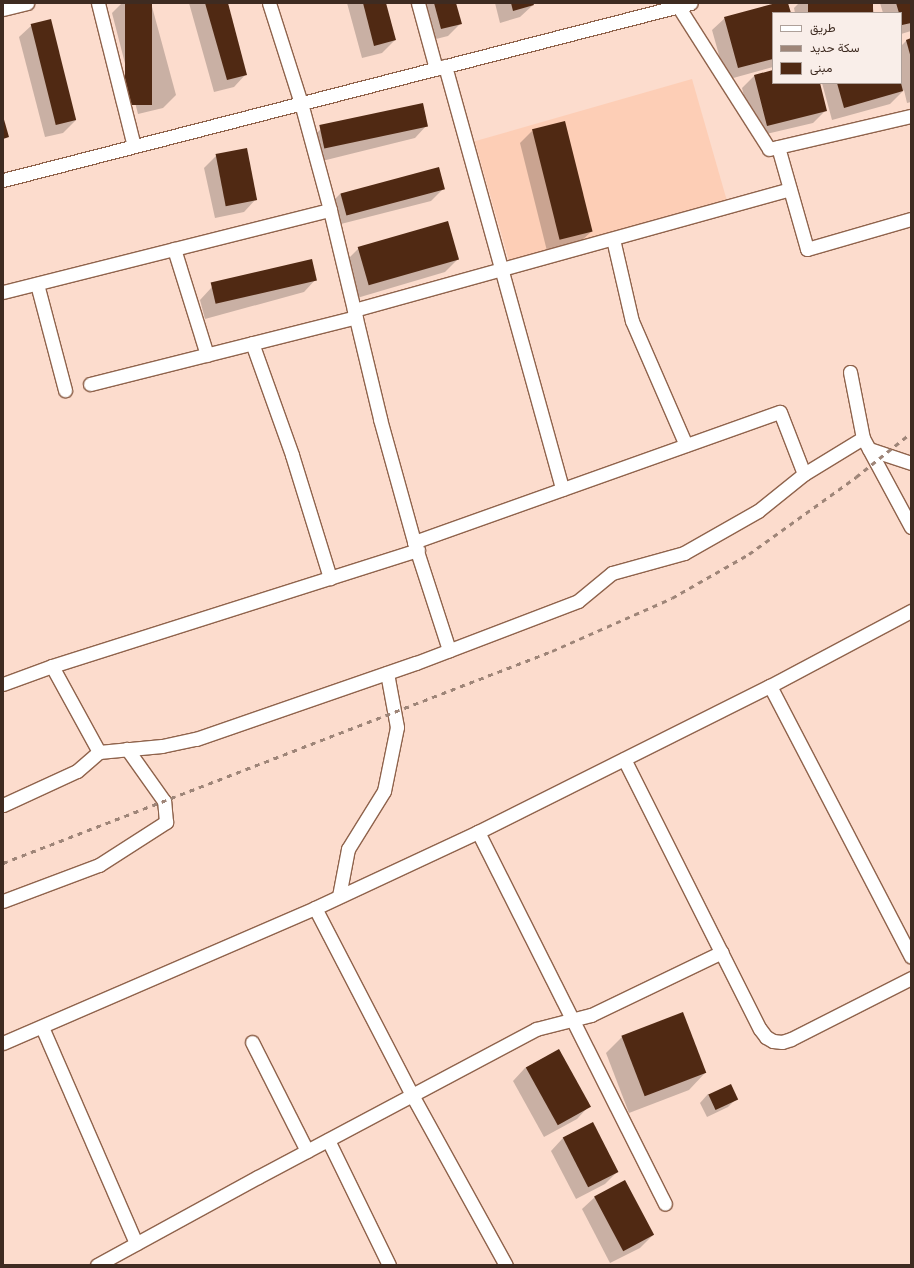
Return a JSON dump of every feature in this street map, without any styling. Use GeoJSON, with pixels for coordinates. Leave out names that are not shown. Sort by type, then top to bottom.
{"type":"FeatureCollection","features":[{"type":"Feature","properties":{"kind":"street"},"geometry":{"type":"LineString","coordinates":[[3,9],[27,3]]}},
{"type":"Feature","properties":{"kind":"street"},"geometry":{"type":"LineString","coordinates":[[98,3],[134,146]]}},
{"type":"Feature","properties":{"kind":"street"},"geometry":{"type":"LineString","coordinates":[[269,3],[301,104],[330,210],[380,419],[416,546],[449,650]]}},
{"type":"Feature","properties":{"kind":"street"},"geometry":{"type":"LineString","coordinates":[[418,3],[441,68],[502,270],[562,489]]}},
{"type":"Feature","properties":{"kind":"street"},"geometry":{"type":"LineString","coordinates":[[3,180],[691,3]]}},
{"type":"Feature","properties":{"kind":"street"},"geometry":{"type":"LineString","coordinates":[[678,6],[769,149],[911,116]]}},
{"type":"Feature","properties":{"kind":"street"},"geometry":{"type":"LineString","coordinates":[[778,147],[807,249],[911,220]]}},
{"type":"Feature","properties":{"kind":"street"},"geometry":{"type":"LineString","coordinates":[[90,384],[252,343],[502,270],[790,190]]}},
{"type":"Feature","properties":{"kind":"street"},"geometry":{"type":"LineString","coordinates":[[3,292],[330,210]]}},
{"type":"Feature","properties":{"kind":"street"},"geometry":{"type":"LineString","coordinates":[[613,239],[632,321],[686,445]]}},
{"type":"Feature","properties":{"kind":"street"},"geometry":{"type":"LineString","coordinates":[[174,249],[207,355]]}},
{"type":"Feature","properties":{"kind":"street"},"geometry":{"type":"LineString","coordinates":[[37,284],[66,390]]}},
{"type":"Feature","properties":{"kind":"street"},"geometry":{"type":"LineString","coordinates":[[252,343],[292,455],[330,578]]}},
{"type":"Feature","properties":{"kind":"street"},"geometry":{"type":"LineString","coordinates":[[850,372],[866,444],[911,527]]}},
{"type":"Feature","properties":{"kind":"street"},"geometry":{"type":"LineString","coordinates":[[3,684],[52,666],[330,578],[562,489],[780,412],[804,474]]}},
{"type":"Feature","properties":{"kind":"street"},"geometry":{"type":"LineString","coordinates":[[3,805],[77,771],[99,752],[162,746],[196,739],[387,673],[578,601],[612,573],[684,553],[758,511],[804,474],[866,444],[911,464]]}},
{"type":"Feature","properties":{"kind":"street"},"geometry":{"type":"LineString","coordinates":[[3,1043],[315,908],[478,832],[770,686],[911,611]]}},
{"type":"Feature","properties":{"kind":"street"},"geometry":{"type":"LineString","coordinates":[[52,666],[99,752]]}},
{"type":"Feature","properties":{"kind":"street"},"geometry":{"type":"LineString","coordinates":[[340,896],[348,849],[384,791],[397,727],[387,673]]}},
{"type":"Feature","properties":{"kind":"street"},"geometry":{"type":"LineString","coordinates":[[770,686],[911,957]]}},
{"type":"Feature","properties":{"kind":"street"},"geometry":{"type":"LineString","coordinates":[[3,901],[99,865],[166,822],[164,801],[127,749]]}},
{"type":"Feature","properties":{"kind":"street"},"geometry":{"type":"LineString","coordinates":[[624,759],[760,1029],[766,1037],[777,1042],[791,1039],[911,978]]}},
{"type":"Feature","properties":{"kind":"street"},"geometry":{"type":"LineString","coordinates":[[478,832],[666,1204]]}},
{"type":"Feature","properties":{"kind":"street"},"geometry":{"type":"LineString","coordinates":[[315,908],[412,1095],[506,1265]]}},
{"type":"Feature","properties":{"kind":"street"},"geometry":{"type":"LineString","coordinates":[[97,1265],[536,1029],[591,1015],[722,952]]}},
{"type":"Feature","properties":{"kind":"street"},"geometry":{"type":"LineString","coordinates":[[42,1027],[136,1244]]}},
{"type":"Feature","properties":{"kind":"street"},"geometry":{"type":"LineString","coordinates":[[252,1042],[307,1151]]}},
{"type":"Feature","properties":{"kind":"street"},"geometry":{"type":"LineString","coordinates":[[328,1140],[389,1265]]}},
{"type":"Feature","properties":{"kind":"shaded area"},"geometry":{"type":"Polygon","coordinates":[[[692,79],[727,201],[510,263],[475,141],[692,79]]]}},
{"type":"Feature","properties":{"kind":"building"},"geometry":{"type":"Polygon","coordinates":[[[125,3],[152,3],[152,105],[125,105],[125,3]]]}},
{"type":"Feature","properties":{"kind":"building"},"geometry":{"type":"Polygon","coordinates":[[[205,3],[228,3],[247,75],[227,80],[205,3]]]}},
{"type":"Feature","properties":{"kind":"building"},"geometry":{"type":"Polygon","coordinates":[[[363,3],[386,3],[396,40],[374,46],[363,3]]]}},
{"type":"Feature","properties":{"kind":"building"},"geometry":{"type":"Polygon","coordinates":[[[434,3],[456,3],[462,24],[441,29],[434,3]]]}},
{"type":"Feature","properties":{"kind":"building"},"geometry":{"type":"Polygon","coordinates":[[[511,3],[533,3],[534,5],[513,11],[511,3]]]}},
{"type":"Feature","properties":{"kind":"building"},"geometry":{"type":"Polygon","coordinates":[[[776,3],[788,3],[791,12],[772,12],[772,59],[738,68],[724,17],[776,3]]]}},
{"type":"Feature","properties":{"kind":"building"},"geometry":{"type":"Polygon","coordinates":[[[808,3],[873,3],[873,12],[808,12],[808,3]]]}},
{"type":"Feature","properties":{"kind":"building"},"geometry":{"type":"Polygon","coordinates":[[[896,3],[911,3],[911,23],[902,25],[902,12],[899,12],[896,3]]]}},
{"type":"Feature","properties":{"kind":"building"},"geometry":{"type":"Polygon","coordinates":[[[51,19],[76,120],[56,125],[31,24],[51,19]]]}},
{"type":"Feature","properties":{"kind":"building"},"geometry":{"type":"Polygon","coordinates":[[[911,38],[911,58],[906,40],[911,38]]]}},
{"type":"Feature","properties":{"kind":"building"},"geometry":{"type":"Polygon","coordinates":[[[772,70],[772,84],[820,84],[827,111],[767,126],[754,75],[772,70]]]}},
{"type":"Feature","properties":{"kind":"building"},"geometry":{"type":"Polygon","coordinates":[[[837,84],[901,84],[903,91],[844,108],[837,84]]]}},
{"type":"Feature","properties":{"kind":"building"},"geometry":{"type":"Polygon","coordinates":[[[423,103],[428,126],[324,149],[319,125],[423,103]]]}},
{"type":"Feature","properties":{"kind":"building"},"geometry":{"type":"Polygon","coordinates":[[[3,116],[9,137],[3,139],[3,116]]]}},
{"type":"Feature","properties":{"kind":"building"},"geometry":{"type":"Polygon","coordinates":[[[565,121],[593,232],[560,240],[532,129],[565,121]]]}},
{"type":"Feature","properties":{"kind":"building"},"geometry":{"type":"Polygon","coordinates":[[[247,148],[257,200],[226,206],[216,154],[247,148]]]}},
{"type":"Feature","properties":{"kind":"building"},"geometry":{"type":"Polygon","coordinates":[[[439,167],[445,189],[346,216],[340,193],[439,167]]]}},
{"type":"Feature","properties":{"kind":"building"},"geometry":{"type":"Polygon","coordinates":[[[448,221],[459,259],[369,285],[358,247],[448,221]]]}},
{"type":"Feature","properties":{"kind":"building"},"geometry":{"type":"Polygon","coordinates":[[[312,259],[317,280],[216,304],[211,282],[312,259]]]}},
{"type":"Feature","properties":{"kind":"building"},"geometry":{"type":"Polygon","coordinates":[[[683,1012],[706,1073],[645,1096],[621,1036],[683,1012]]]}},
{"type":"Feature","properties":{"kind":"building"},"geometry":{"type":"Polygon","coordinates":[[[559,1049],[591,1107],[558,1125],[526,1067],[559,1049]]]}},
{"type":"Feature","properties":{"kind":"building"},"geometry":{"type":"Polygon","coordinates":[[[731,1084],[738,1099],[716,1110],[708,1095],[731,1084]]]}},
{"type":"Feature","properties":{"kind":"building"},"geometry":{"type":"Polygon","coordinates":[[[593,1122],[618,1172],[588,1187],[563,1137],[593,1122]]]}},
{"type":"Feature","properties":{"kind":"building"},"geometry":{"type":"Polygon","coordinates":[[[625,1180],[654,1235],[623,1251],[594,1196],[625,1180]]]}},
{"type":"Feature","properties":{"kind":"railway"},"geometry":{"type":"LineString","coordinates":[[3,863],[552,651],[672,598],[749,554],[856,477],[911,433]]}}]}
